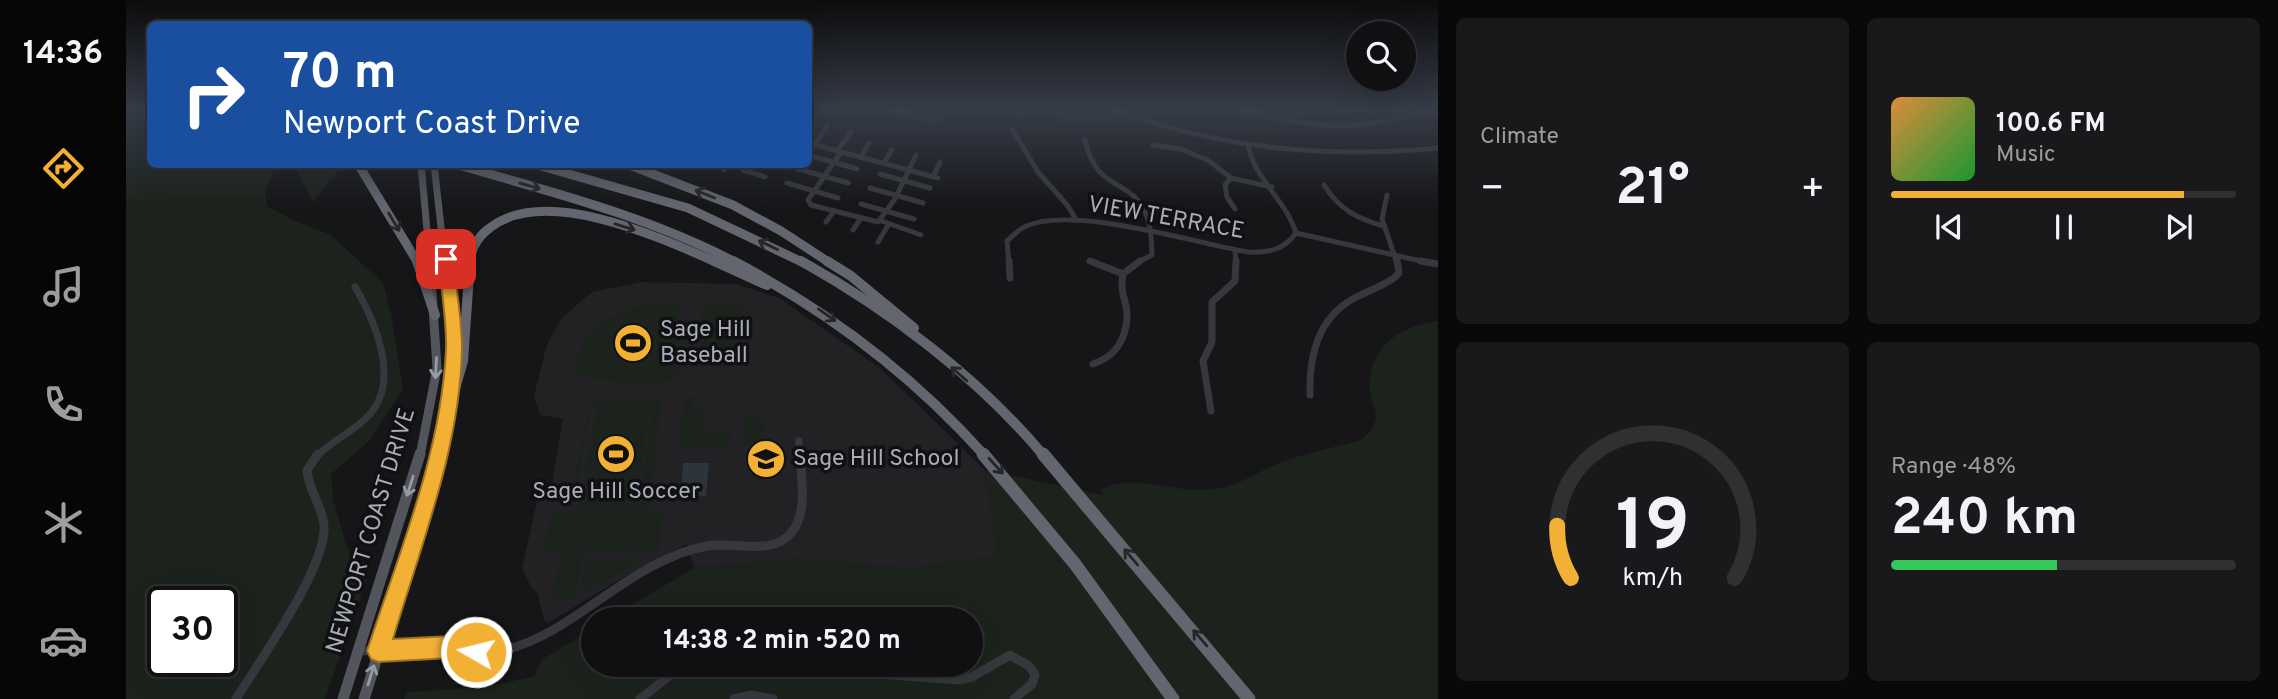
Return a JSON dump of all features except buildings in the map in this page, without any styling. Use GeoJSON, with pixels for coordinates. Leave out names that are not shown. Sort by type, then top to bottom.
{"type":"FeatureCollection","features":[{"type":"Feature","properties":{"kind":"highway"},"geometry":{"type":"LineString","coordinates":[[360,168],[421,268],[435,315]]}},
{"type":"Feature","properties":{"kind":"highway"},"geometry":{"type":"LineString","coordinates":[[467,168],[584,202],[680,235],[737,261],[803,300],[879,354],[943,410],[981,449],[1065,547],[1172,698]]}},
{"type":"Feature","properties":{"kind":"highway"},"geometry":{"type":"LineString","coordinates":[[548,168],[685,207],[744,233],[848,289],[904,327],[1032,441],[1225,667],[1249,699]]}},
{"type":"Feature","properties":{"kind":"highway"},"geometry":{"type":"LineString","coordinates":[[637,168],[733,205],[810,248],[884,301],[913,326],[928,347]]}},
{"type":"Feature","properties":{"kind":"highway"},"geometry":{"type":"LineString","coordinates":[[443,430],[463,361],[471,251],[479,236],[510,216],[539,209],[569,211],[656,236],[803,300]]}},
{"type":"Feature","properties":{"kind":"main road","name":"NEWPORT COAST DRIVE"},"geometry":{"type":"LineString","coordinates":[[343,699],[430,421],[437,368],[435,315],[421,168]]}},
{"type":"Feature","properties":{"kind":"main road","name":"NEWPORT COAST DRIVE"},"geometry":{"type":"LineString","coordinates":[[364,699],[425,505],[443,430],[453,371],[453,327],[434,168]]}},
{"type":"Feature","properties":{"kind":"street"},"geometry":{"type":"LineString","coordinates":[[845,142],[834,162],[813,190],[808,200],[811,205],[919,234],[912,244]]}},
{"type":"Feature","properties":{"kind":"street"},"geometry":{"type":"LineString","coordinates":[[1023,142],[1039,174],[1070,206],[1076,220]]}},
{"type":"Feature","properties":{"kind":"street"},"geometry":{"type":"LineString","coordinates":[[1085,142],[1086,156],[1094,170],[1139,199],[1152,222],[1152,255],[1135,263],[1123,274],[1120,289],[1128,316],[1122,338],[1110,358],[1093,364]]}},
{"type":"Feature","properties":{"kind":"street"},"geometry":{"type":"LineString","coordinates":[[1237,142],[1285,150],[1365,153],[1438,147]]}},
{"type":"Feature","properties":{"kind":"street"},"geometry":{"type":"LineString","coordinates":[[861,157],[869,143]]}},
{"type":"Feature","properties":{"kind":"street"},"geometry":{"type":"LineString","coordinates":[[812,144],[935,178],[940,162]]}},
{"type":"Feature","properties":{"kind":"street"},"geometry":{"type":"LineString","coordinates":[[1248,144],[1251,158],[1292,218],[1296,233],[1438,264]]}},
{"type":"Feature","properties":{"kind":"street"},"geometry":{"type":"LineString","coordinates":[[1153,145],[1196,155],[1231,178],[1272,187]]}},
{"type":"Feature","properties":{"kind":"street"},"geometry":{"type":"LineString","coordinates":[[884,163],[892,150]]}},
{"type":"Feature","properties":{"kind":"street"},"geometry":{"type":"LineString","coordinates":[[878,221],[888,212],[916,155]]}},
{"type":"Feature","properties":{"kind":"street"},"geometry":{"type":"LineString","coordinates":[[812,156],[857,169]]}},
{"type":"Feature","properties":{"kind":"street"},"geometry":{"type":"LineString","coordinates":[[745,168],[741,172],[765,177]]}},
{"type":"Feature","properties":{"kind":"street"},"geometry":{"type":"LineString","coordinates":[[798,169],[848,183]]}},
{"type":"Feature","properties":{"kind":"street"},"geometry":{"type":"LineString","coordinates":[[880,174],[930,188]]}},
{"type":"Feature","properties":{"kind":"street"},"geometry":{"type":"LineString","coordinates":[[1231,178],[1225,185],[1227,197],[1235,209]]}},
{"type":"Feature","properties":{"kind":"street"},"geometry":{"type":"LineString","coordinates":[[787,183],[838,198]]}},
{"type":"Feature","properties":{"kind":"street"},"geometry":{"type":"LineString","coordinates":[[1324,185],[1343,212],[1361,221],[1384,226]]}},
{"type":"Feature","properties":{"kind":"street"},"geometry":{"type":"LineString","coordinates":[[870,188],[923,203]]}},
{"type":"Feature","properties":{"kind":"street"},"geometry":{"type":"LineString","coordinates":[[1310,395],[1310,363],[1330,316],[1348,302],[1395,278],[1399,267],[1384,226],[1382,212],[1387,195]]}},
{"type":"Feature","properties":{"kind":"street"},"geometry":{"type":"LineString","coordinates":[[861,204],[915,219]]}},
{"type":"Feature","properties":{"kind":"street"},"geometry":{"type":"LineString","coordinates":[[826,222],[834,211]]}},
{"type":"Feature","properties":{"kind":"street"},"geometry":{"type":"LineString","coordinates":[[853,230],[861,218]]}},
{"type":"Feature","properties":{"kind":"street","name":"VIEW TERRACE"},"geometry":{"type":"LineString","coordinates":[[1010,278],[1006,246],[1013,233],[1035,222],[1076,220],[1235,250],[1272,251],[1287,245],[1296,233]]}},
{"type":"Feature","properties":{"kind":"street"},"geometry":{"type":"LineString","coordinates":[[878,242],[888,224]]}},
{"type":"Feature","properties":{"kind":"street"},"geometry":{"type":"LineString","coordinates":[[1211,411],[1203,361],[1212,342],[1212,302],[1233,287],[1239,276],[1235,250]]}},
{"type":"Feature","properties":{"kind":"street"},"geometry":{"type":"LineString","coordinates":[[1090,261],[1123,274]]}},
{"type":"Feature","properties":{"kind":"street"},"geometry":{"type":"LineString","coordinates":[[236,699],[298,596],[318,555],[324,528],[309,492],[307,470],[320,452],[369,416],[383,389],[377,332],[365,302],[355,286]]}},
{"type":"Feature","properties":{"kind":"street"},"geometry":{"type":"LineString","coordinates":[[357,651],[451,647],[476,652],[499,651],[520,646],[538,639],[672,557],[709,546],[765,546],[777,543],[793,533],[799,516],[799,441]]}},
{"type":"Feature","properties":{"kind":"street"},"geometry":{"type":"LineString","coordinates":[[983,671],[1010,655],[1017,656],[1033,670],[1036,676],[1034,682],[1014,699]]}},
{"type":"Feature","properties":{"kind":"street"},"geometry":{"type":"LineString","coordinates":[[640,699],[668,677]]}},
{"type":"Feature","properties":{"kind":"street"},"geometry":{"type":"LineString","coordinates":[[919,677],[959,680],[972,677]]}},
{"type":"Feature","properties":{"kind":"street"},"geometry":{"type":"LineString","coordinates":[[734,699],[751,695],[773,699]]}},
{"type":"Feature","properties":{"kind":"shaded area"},"geometry":{"type":"Polygon","coordinates":[[[126,142],[147,142],[147,168],[275,168],[265,191],[267,206],[297,222],[331,235],[383,283],[391,313],[403,389],[369,441],[331,474],[333,498],[347,548],[368,575],[325,699],[126,699],[126,142]]]}},
{"type":"Feature","properties":{"kind":"shaded area"},"geometry":{"type":"Polygon","coordinates":[[[296,168],[341,168],[313,202],[296,168]]]}},
{"type":"Feature","properties":{"kind":"shaded area","name":"Sage Hill School"},"geometry":{"type":"Polygon","coordinates":[[[642,282],[736,284],[779,298],[880,368],[985,470],[998,556],[907,569],[803,559],[694,568],[687,544],[622,578],[548,623],[544,620],[537,592],[532,589],[522,568],[537,501],[550,496],[563,419],[540,415],[534,396],[547,344],[562,318],[592,292],[642,282]]]}},
{"type":"Feature","properties":{"kind":"shaded area","name":"Sage Hill Baseball"},"geometry":{"type":"Polygon","coordinates":[[[651,304],[677,304],[684,333],[678,374],[673,379],[635,383],[573,373],[583,345],[600,325],[623,312],[651,304]]]}},
{"type":"Feature","properties":{"kind":"shaded area"},"geometry":{"type":"Polygon","coordinates":[[[702,306],[742,306],[739,366],[696,366],[702,306]]]}},
{"type":"Feature","properties":{"kind":"shaded area"},"geometry":{"type":"Polygon","coordinates":[[[1438,321],[1438,699],[404,699],[408,692],[488,687],[535,676],[541,660],[581,636],[581,677],[983,677],[983,607],[629,607],[694,568],[803,559],[907,569],[997,556],[985,470],[1103,495],[1101,490],[1126,483],[1207,490],[1233,484],[1293,458],[1361,440],[1370,432],[1376,418],[1370,380],[1377,355],[1392,338],[1425,323],[1438,321]]]}},
{"type":"Feature","properties":{"kind":"shaded area"},"geometry":{"type":"Polygon","coordinates":[[[688,396],[703,398],[693,400],[692,410],[702,411],[701,430],[731,430],[730,447],[679,448],[684,401],[688,396]]]}},
{"type":"Feature","properties":{"kind":"shaded area"},"geometry":{"type":"Polygon","coordinates":[[[662,398],[650,508],[571,508],[569,502],[590,402],[596,399],[662,398]],[[599,400],[591,406],[573,506],[636,507],[641,502],[653,402],[599,400]]]}},
{"type":"Feature","properties":{"kind":"shaded area","name":"Sage Hill Soccer"},"geometry":{"type":"Polygon","coordinates":[[[650,402],[636,505],[579,506],[598,403],[650,402]]]}},
{"type":"Feature","properties":{"kind":"shaded area"},"geometry":{"type":"Polygon","coordinates":[[[745,418],[764,418],[764,444],[744,444],[745,418]]]}},
{"type":"Feature","properties":{"kind":"shaded area"},"geometry":{"type":"Polygon","coordinates":[[[683,463],[709,463],[706,496],[681,495],[683,463]]]}},
{"type":"Feature","properties":{"kind":"shaded area"},"geometry":{"type":"Polygon","coordinates":[[[663,510],[659,550],[543,551],[551,512],[663,510]]]}},
{"type":"Feature","properties":{"kind":"shaded area"},"geometry":{"type":"Polygon","coordinates":[[[561,554],[583,554],[575,598],[552,598],[561,554]]]}},
{"type":"Feature","properties":{"kind":"shaded area"},"geometry":{"type":"Polygon","coordinates":[[[639,556],[638,561],[591,589],[581,590],[586,562],[635,559],[639,556]]]}},
{"type":"Feature","properties":{"kind":"place","name":"Sage Hill Baseball"},"geometry":{"type":"Point","coordinates":[633,343]}},
{"type":"Feature","properties":{"kind":"place","name":"Sage Hill Soccer"},"geometry":{"type":"Point","coordinates":[616,454]}},
{"type":"Feature","properties":{"kind":"place","name":"Sage Hill School"},"geometry":{"type":"Point","coordinates":[766,459]}},
{"type":"Feature","properties":{"kind":"route"},"geometry":{"type":"LineString","coordinates":[[446,259],[454,347],[450,393],[425,505],[378,651],[451,647],[476,652]]}}]}
